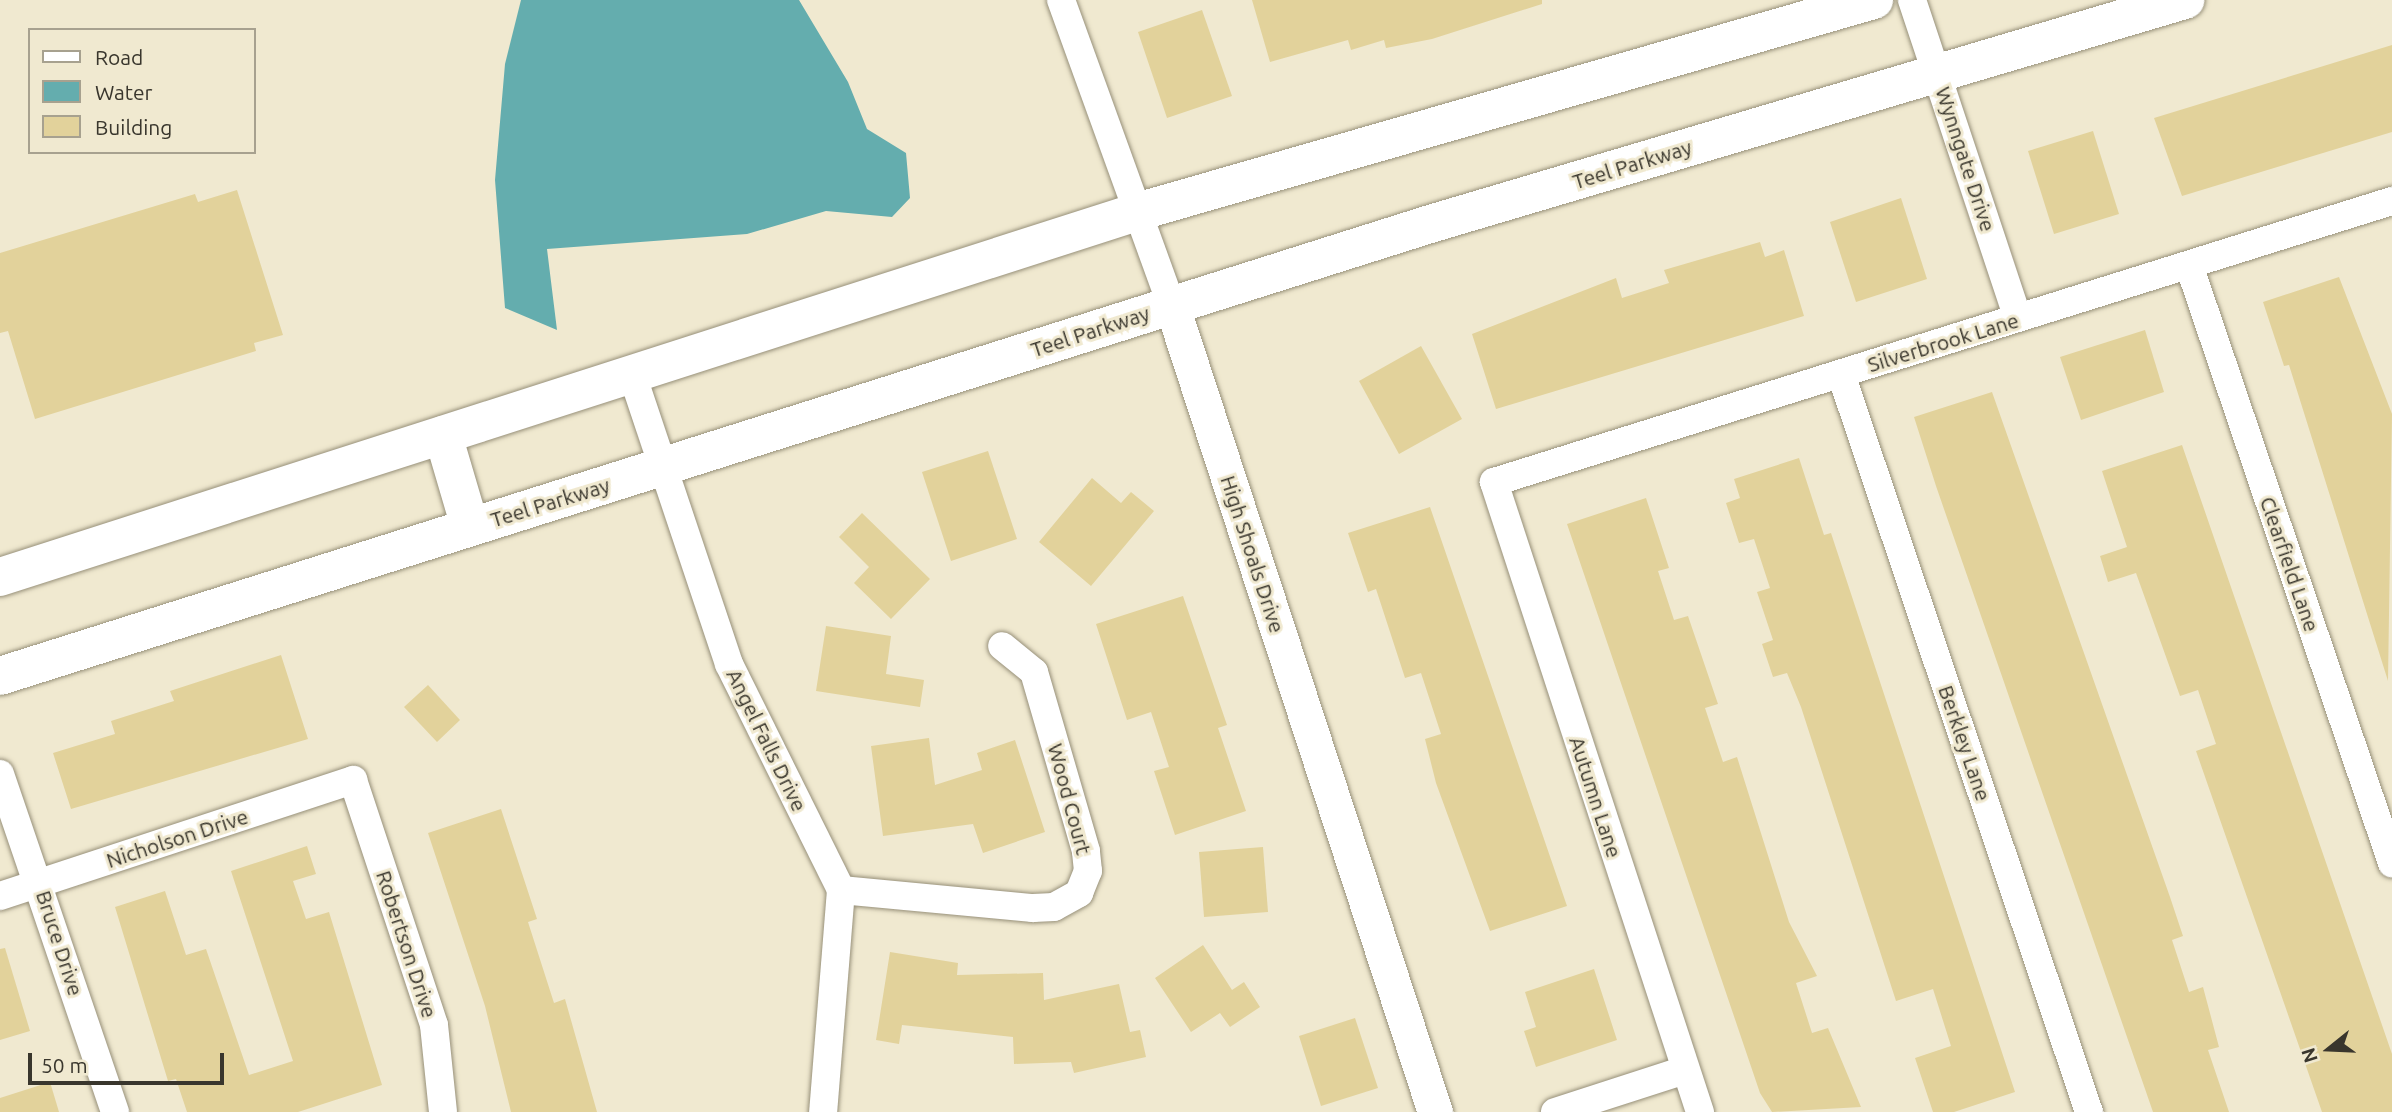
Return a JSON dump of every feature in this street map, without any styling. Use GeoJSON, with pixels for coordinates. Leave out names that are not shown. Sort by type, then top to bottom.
{"type":"FeatureCollection","features":[{"type":"Feature","properties":{"kind":"main road"},"geometry":{"type":"LineString","coordinates":[[0,577],[1137,212],[1874,0]]}},
{"type":"Feature","properties":{"kind":"main road","name":"Teel Parkway"},"geometry":{"type":"LineString","coordinates":[[0,676],[1172,306],[2185,0]]}},
{"type":"Feature","properties":{"kind":"main road"},"geometry":{"type":"LineString","coordinates":[[443,435],[470,527]]}},
{"type":"Feature","properties":{"kind":"street","name":"High Shoals Drive"},"geometry":{"type":"LineString","coordinates":[[1061,0],[1172,306],[1435,1112]]}},
{"type":"Feature","properties":{"kind":"street","name":"Wynngate Drive"},"geometry":{"type":"LineString","coordinates":[[1912,0],[2018,318]]}},
{"type":"Feature","properties":{"kind":"street","name":"Silverbrook Lane"},"geometry":{"type":"LineString","coordinates":[[1494,482],[2392,201]]}},
{"type":"Feature","properties":{"kind":"street","name":"Clearfield Lane"},"geometry":{"type":"LineString","coordinates":[[2189,265],[2392,863]]}},
{"type":"Feature","properties":{"kind":"street","name":"Angel Falls Drive"},"geometry":{"type":"LineString","coordinates":[[632,374],[729,664],[841,890]]}},
{"type":"Feature","properties":{"kind":"street","name":"Berkley Lane"},"geometry":{"type":"LineString","coordinates":[[1841,374],[2089,1112]]}},
{"type":"Feature","properties":{"kind":"street","name":"Autumn Lane"},"geometry":{"type":"LineString","coordinates":[[1494,482],[1700,1112]]}},
{"type":"Feature","properties":{"kind":"street","name":"Wood Court"},"geometry":{"type":"LineString","coordinates":[[841,890],[1033,908],[1054,907],[1079,893],[1088,872],[1086,851],[1034,672],[1002,646]]}},
{"type":"Feature","properties":{"kind":"street","name":"Bruce Drive"},"geometry":{"type":"LineString","coordinates":[[0,774],[40,884],[115,1112]]}},
{"type":"Feature","properties":{"kind":"street","name":"Nicholson Drive"},"geometry":{"type":"LineString","coordinates":[[0,896],[353,780]]}},
{"type":"Feature","properties":{"kind":"street","name":"Robertson Drive"},"geometry":{"type":"LineString","coordinates":[[353,780],[433,1025],[443,1112]]}},
{"type":"Feature","properties":{"kind":"street"},"geometry":{"type":"LineString","coordinates":[[823,1112],[841,890]]}},
{"type":"Feature","properties":{"kind":"street"},"geometry":{"type":"LineString","coordinates":[[1555,1112],[1685,1070]]}},
{"type":"Feature","properties":{"kind":"water"},"geometry":{"type":"Polygon","coordinates":[[[521,0],[799,0],[848,82],[867,129],[906,153],[910,198],[892,217],[826,211],[747,234],[547,249],[557,330],[505,308],[495,180],[505,64],[521,0]]]}},
{"type":"Feature","properties":{"kind":"building"},"geometry":{"type":"Polygon","coordinates":[[[1252,0],[1542,0],[1542,4],[1432,39],[1386,48],[1384,40],[1351,50],[1348,40],[1270,62],[1252,0]]]}},
{"type":"Feature","properties":{"kind":"building"},"geometry":{"type":"Polygon","coordinates":[[[1202,10],[1232,96],[1167,118],[1138,32],[1202,10]]]}},
{"type":"Feature","properties":{"kind":"building"},"geometry":{"type":"Polygon","coordinates":[[[2392,45],[2392,132],[2182,196],[2154,118],[2392,45]]]}},
{"type":"Feature","properties":{"kind":"building"},"geometry":{"type":"Polygon","coordinates":[[[2093,131],[2119,214],[2054,234],[2028,151],[2093,131]]]}},
{"type":"Feature","properties":{"kind":"building"},"geometry":{"type":"Polygon","coordinates":[[[237,190],[283,335],[254,343],[256,351],[35,419],[8,331],[0,333],[0,253],[195,194],[198,202],[237,190]]]}},
{"type":"Feature","properties":{"kind":"building"},"geometry":{"type":"Polygon","coordinates":[[[1901,198],[1927,279],[1856,302],[1830,222],[1901,198]]]}},
{"type":"Feature","properties":{"kind":"building"},"geometry":{"type":"Polygon","coordinates":[[[1760,242],[1765,257],[1784,250],[1804,316],[1496,409],[1472,334],[1616,278],[1622,298],[1669,283],[1664,270],[1760,242]]]}},
{"type":"Feature","properties":{"kind":"building"},"geometry":{"type":"Polygon","coordinates":[[[2339,277],[2392,414],[2388,681],[2289,365],[2284,366],[2263,302],[2339,277]]]}},
{"type":"Feature","properties":{"kind":"building"},"geometry":{"type":"Polygon","coordinates":[[[2145,330],[2164,392],[2081,420],[2060,357],[2145,330]]]}},
{"type":"Feature","properties":{"kind":"building"},"geometry":{"type":"Polygon","coordinates":[[[1421,346],[1462,419],[1399,454],[1359,381],[1421,346]]]}},
{"type":"Feature","properties":{"kind":"building"},"geometry":{"type":"Polygon","coordinates":[[[1992,392],[2183,936],[2172,940],[2189,992],[2203,987],[2219,1047],[2208,1050],[2229,1112],[2153,1112],[1936,486],[1914,417],[1992,392]]]}},
{"type":"Feature","properties":{"kind":"building"},"geometry":{"type":"Polygon","coordinates":[[[2182,445],[2392,1054],[2392,1112],[2322,1112],[2196,751],[2216,744],[2198,690],[2180,696],[2136,573],[2108,582],[2100,556],[2127,547],[2102,471],[2182,445]]]}},
{"type":"Feature","properties":{"kind":"building"},"geometry":{"type":"Polygon","coordinates":[[[988,451],[1017,539],[951,561],[922,472],[988,451]]]}},
{"type":"Feature","properties":{"kind":"building"},"geometry":{"type":"Polygon","coordinates":[[[1799,458],[1824,535],[1831,533],[2015,1092],[1954,1112],[1933,1112],[1915,1058],[1951,1046],[1933,989],[1896,1001],[1801,707],[1787,673],[1773,677],[1762,644],[1773,640],[1757,592],[1770,588],[1754,539],[1739,543],[1726,503],[1740,498],[1734,479],[1799,458]]]}},
{"type":"Feature","properties":{"kind":"building"},"geometry":{"type":"Polygon","coordinates":[[[1092,478],[1121,503],[1131,492],[1154,511],[1091,586],[1039,542],[1092,478]]]}},
{"type":"Feature","properties":{"kind":"building"},"geometry":{"type":"Polygon","coordinates":[[[1646,498],[1669,568],[1658,571],[1674,620],[1688,616],[1718,704],[1705,708],[1723,762],[1737,757],[1789,922],[1817,976],[1796,983],[1812,1033],[1828,1028],[1861,1107],[1772,1112],[1760,1093],[1567,524],[1646,498]]]}},
{"type":"Feature","properties":{"kind":"building"},"geometry":{"type":"Polygon","coordinates":[[[1430,507],[1567,906],[1490,931],[1436,783],[1425,739],[1441,734],[1421,673],[1405,678],[1376,589],[1368,592],[1348,533],[1430,507]]]}},
{"type":"Feature","properties":{"kind":"building"},"geometry":{"type":"Polygon","coordinates":[[[862,513],[930,579],[891,619],[854,583],[869,567],[839,537],[862,513]]]}},
{"type":"Feature","properties":{"kind":"building"},"geometry":{"type":"Polygon","coordinates":[[[1183,596],[1227,725],[1218,728],[1246,811],[1175,835],[1154,771],[1169,767],[1151,712],[1127,720],[1096,624],[1183,596]]]}},
{"type":"Feature","properties":{"kind":"building"},"geometry":{"type":"Polygon","coordinates":[[[826,626],[891,636],[886,674],[924,680],[920,707],[816,691],[826,626]]]}},
{"type":"Feature","properties":{"kind":"building"},"geometry":{"type":"Polygon","coordinates":[[[281,655],[308,739],[71,809],[53,753],[115,734],[111,721],[174,701],[170,691],[281,655]]]}},
{"type":"Feature","properties":{"kind":"building"},"geometry":{"type":"Polygon","coordinates":[[[428,685],[460,720],[437,742],[404,707],[428,685]]]}},
{"type":"Feature","properties":{"kind":"building"},"geometry":{"type":"Polygon","coordinates":[[[929,738],[935,785],[982,770],[977,753],[1015,740],[1045,832],[983,853],[973,824],[883,836],[871,746],[929,738]]]}},
{"type":"Feature","properties":{"kind":"building"},"geometry":{"type":"Polygon","coordinates":[[[501,809],[537,919],[528,922],[554,1003],[565,999],[597,1112],[511,1112],[485,1006],[428,833],[501,809]]]}},
{"type":"Feature","properties":{"kind":"building"},"geometry":{"type":"Polygon","coordinates":[[[307,846],[316,874],[293,881],[306,919],[329,912],[382,1085],[298,1112],[187,1112],[176,1079],[168,1081],[115,907],[165,891],[186,955],[206,949],[249,1075],[293,1061],[231,871],[307,846]]]}},
{"type":"Feature","properties":{"kind":"building"},"geometry":{"type":"Polygon","coordinates":[[[1263,847],[1268,912],[1204,917],[1199,852],[1263,847]]]}},
{"type":"Feature","properties":{"kind":"building"},"geometry":{"type":"Polygon","coordinates":[[[1203,945],[1232,990],[1244,982],[1260,1007],[1230,1027],[1220,1013],[1191,1032],[1155,978],[1203,945]]]}},
{"type":"Feature","properties":{"kind":"building"},"geometry":{"type":"Polygon","coordinates":[[[5,948],[30,1031],[0,1040],[0,949],[5,948]]]}},
{"type":"Feature","properties":{"kind":"building"},"geometry":{"type":"Polygon","coordinates":[[[890,952],[958,963],[957,975],[1043,973],[1044,1000],[1119,984],[1130,1032],[1140,1030],[1146,1057],[1074,1073],[1071,1062],[1014,1064],[1013,1037],[902,1025],[899,1044],[876,1040],[890,952]]]}},
{"type":"Feature","properties":{"kind":"building"},"geometry":{"type":"Polygon","coordinates":[[[1594,969],[1617,1040],[1536,1067],[1524,1031],[1536,1027],[1525,992],[1594,969]]]}},
{"type":"Feature","properties":{"kind":"building"},"geometry":{"type":"Polygon","coordinates":[[[1355,1018],[1378,1088],[1321,1106],[1299,1036],[1355,1018]]]}},
{"type":"Feature","properties":{"kind":"building"},"geometry":{"type":"Polygon","coordinates":[[[50,1082],[59,1112],[0,1112],[0,1098],[50,1082]]]}}]}
